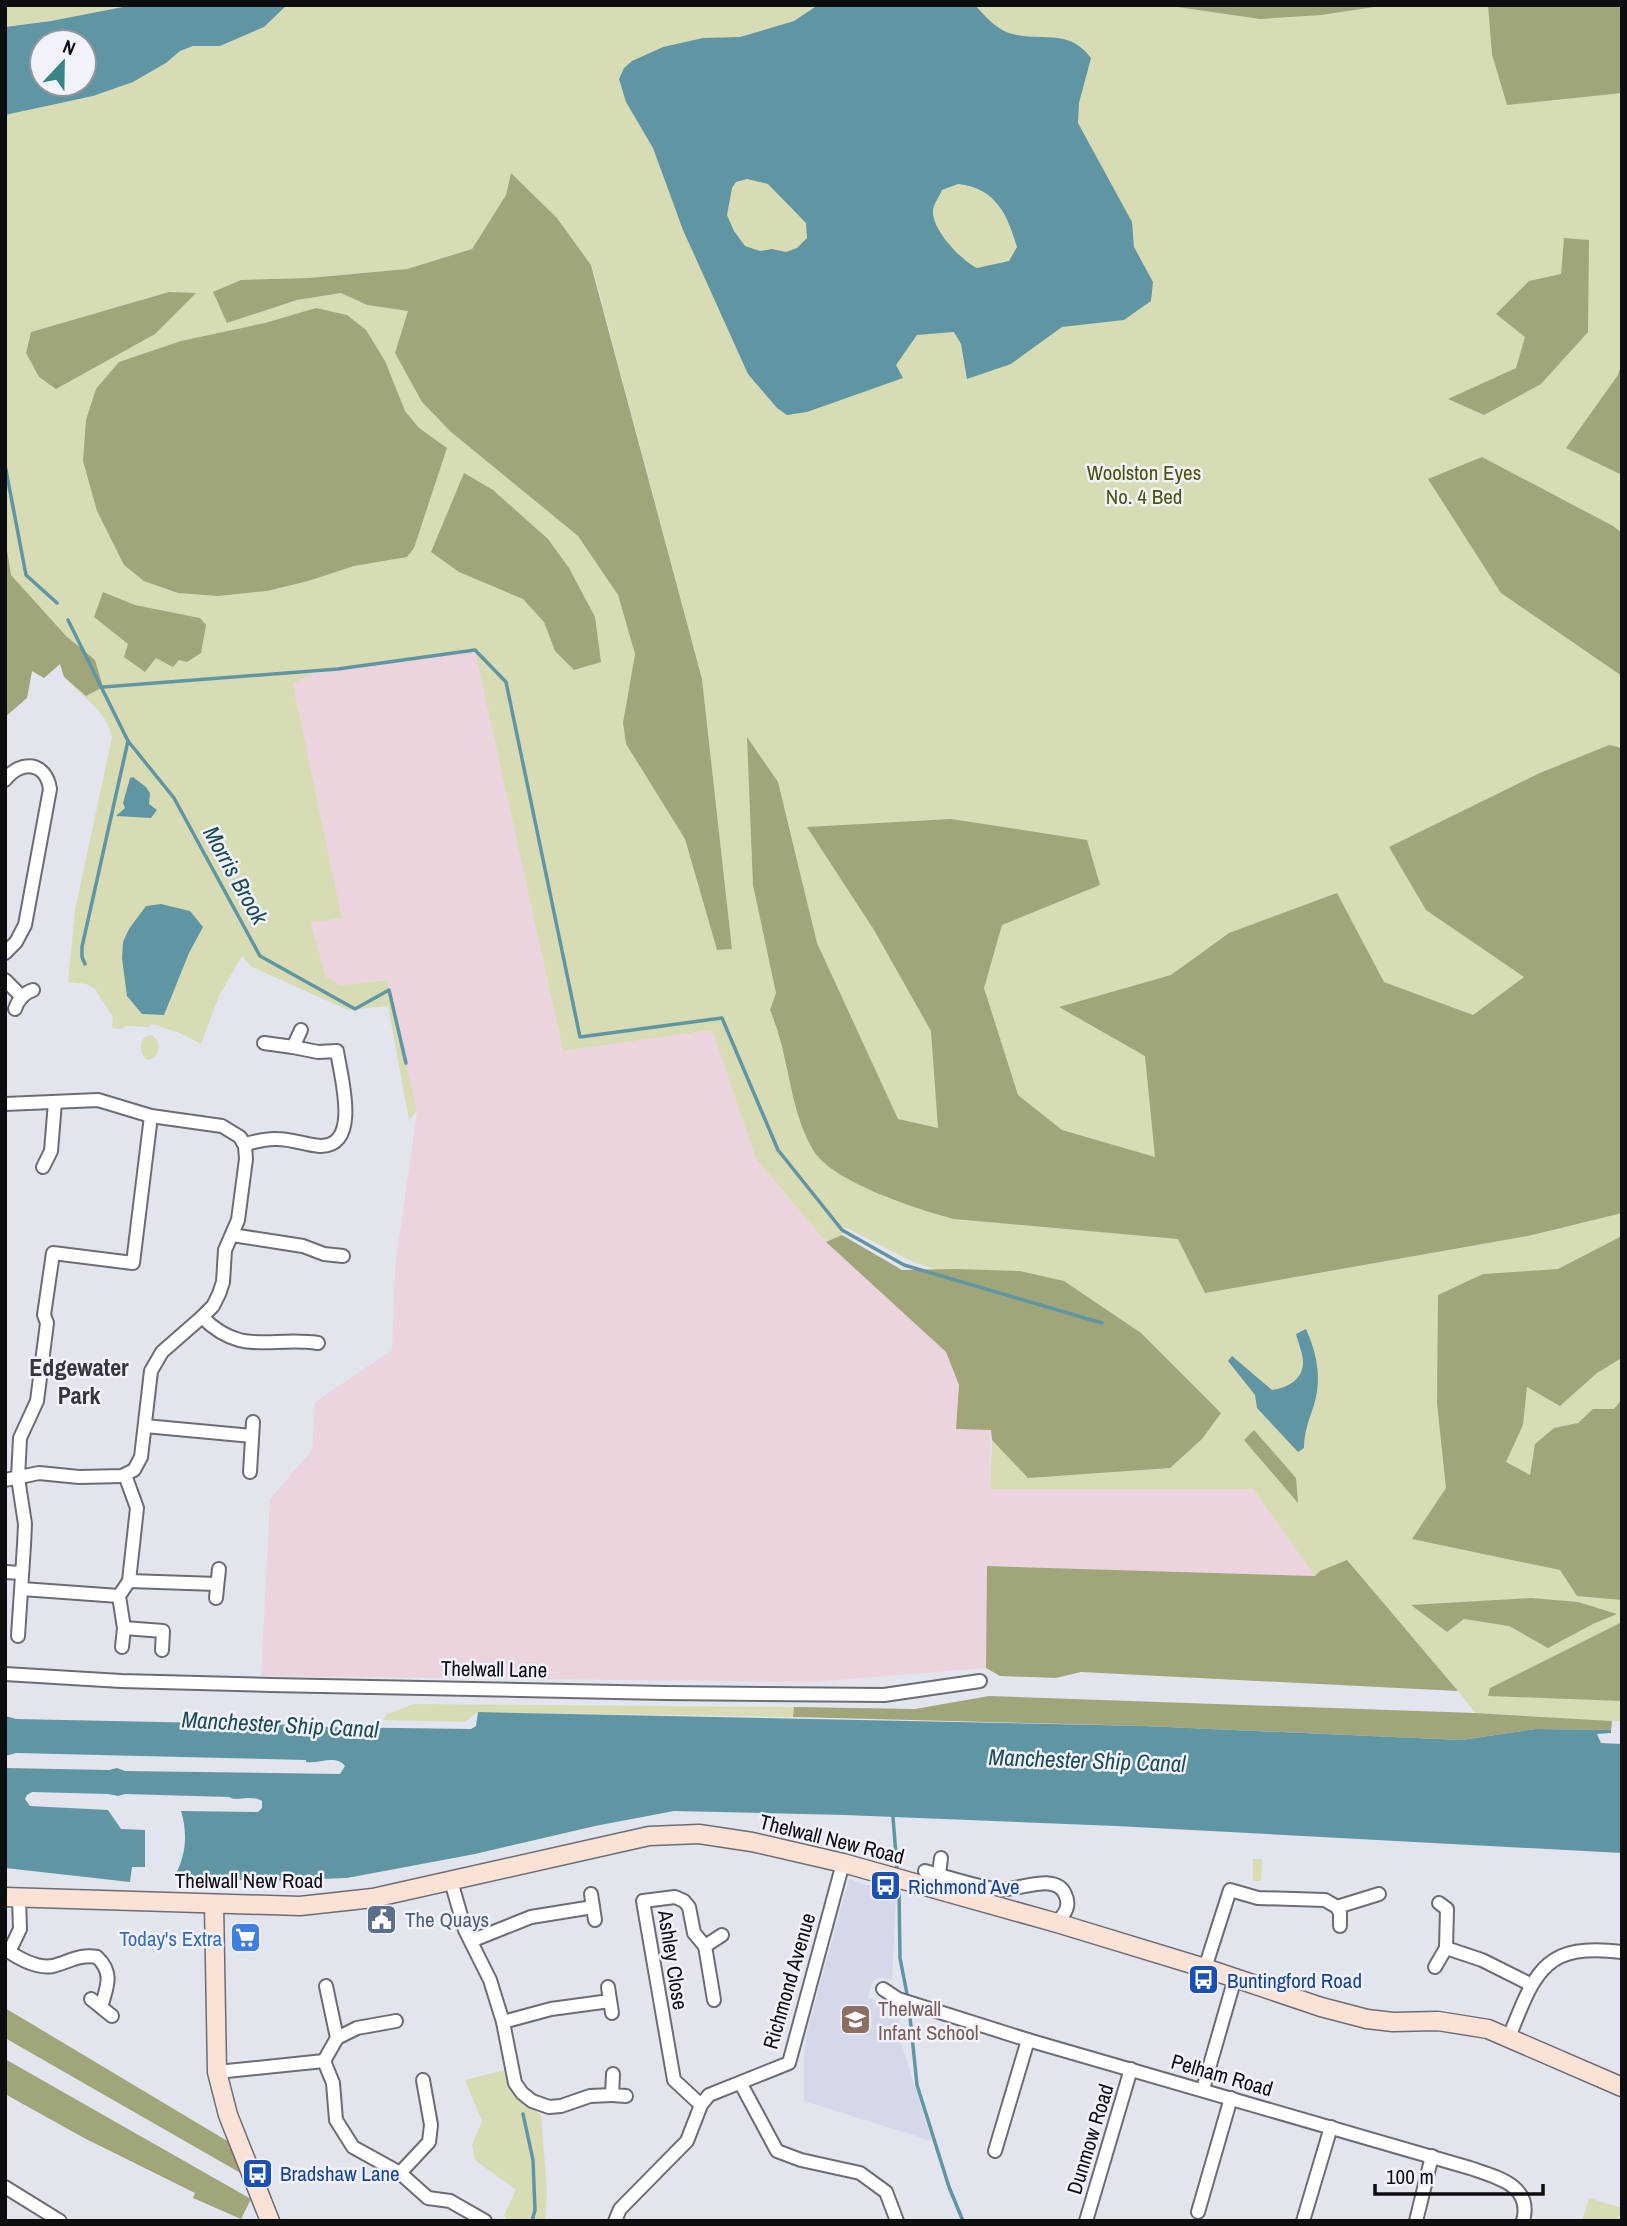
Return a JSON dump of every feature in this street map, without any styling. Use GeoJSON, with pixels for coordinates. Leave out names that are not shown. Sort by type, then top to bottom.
{"type":"FeatureCollection","features":[{"type":"Feature","properties":{"kind":"main road","name":"Thelwall New Road"},"geometry":{"type":"LineString","coordinates":[[12,1898],[300,1906],[337,1903],[451,1881],[649,1836],[670,1833],[699,1834],[752,1842],[843,1863],[1057,1923],[1321,2007],[1367,2019],[1393,2022],[1438,2021],[1488,2029],[1622,2087]]}},
{"type":"Feature","properties":{"kind":"main road"},"geometry":{"type":"LineString","coordinates":[[214,1904],[217,2072],[228,2115],[270,2221]]}},
{"type":"Feature","properties":{"kind":"street"},"geometry":{"type":"LineString","coordinates":[[5,780],[12,771],[28,766],[43,772],[49,781],[50,789],[25,925],[16,942],[5,953]]}},
{"type":"Feature","properties":{"kind":"street"},"geometry":{"type":"LineString","coordinates":[[5,980],[28,994],[15,1009]]}},
{"type":"Feature","properties":{"kind":"street"},"geometry":{"type":"LineString","coordinates":[[293,1047],[301,1030]]}},
{"type":"Feature","properties":{"kind":"street"},"geometry":{"type":"LineString","coordinates":[[245,1144],[280,1139],[324,1146],[337,1140],[345,1127],[346,1113],[337,1051],[318,1052],[264,1044]]}},
{"type":"Feature","properties":{"kind":"street"},"geometry":{"type":"LineString","coordinates":[[5,1104],[98,1100],[151,1116],[222,1126],[236,1133],[245,1144],[246,1159],[238,1220],[225,1250],[223,1282],[219,1294],[213,1306],[169,1345],[156,1361],[148,1380],[141,1457],[134,1469],[125,1475],[39,1473],[11,1479]]}},
{"type":"Feature","properties":{"kind":"street"},"geometry":{"type":"LineString","coordinates":[[43,1167],[51,1151],[55,1102]]}},
{"type":"Feature","properties":{"kind":"street"},"geometry":{"type":"LineString","coordinates":[[18,1636],[12,1622],[22,1589],[25,1524],[11,1479],[20,1438],[37,1401],[52,1253],[133,1263],[151,1116]]}},
{"type":"Feature","properties":{"kind":"street"},"geometry":{"type":"LineString","coordinates":[[232,1235],[303,1246],[324,1254],[343,1256]]}},
{"type":"Feature","properties":{"kind":"street"},"geometry":{"type":"LineString","coordinates":[[202,1317],[229,1338],[250,1343],[318,1343]]}},
{"type":"Feature","properties":{"kind":"street"},"geometry":{"type":"LineString","coordinates":[[145,1426],[253,1429],[250,1472]]}},
{"type":"Feature","properties":{"kind":"street"},"geometry":{"type":"LineString","coordinates":[[122,1647],[124,1628],[120,1597],[129,1581],[137,1508],[125,1475]]}},
{"type":"Feature","properties":{"kind":"street"},"geometry":{"type":"LineString","coordinates":[[216,1598],[219,1569]]}},
{"type":"Feature","properties":{"kind":"street"},"geometry":{"type":"LineString","coordinates":[[5,1572],[22,1573]]}},
{"type":"Feature","properties":{"kind":"street"},"geometry":{"type":"LineString","coordinates":[[129,1581],[217,1584]]}},
{"type":"Feature","properties":{"kind":"street"},"geometry":{"type":"LineString","coordinates":[[22,1589],[120,1597]]}},
{"type":"Feature","properties":{"kind":"street"},"geometry":{"type":"LineString","coordinates":[[124,1628],[163,1631],[162,1650]]}},
{"type":"Feature","properties":{"kind":"street","name":"Thelwall Lane"},"geometry":{"type":"LineString","coordinates":[[5,1674],[121,1681],[244,1684],[884,1695],[980,1681]]}},
{"type":"Feature","properties":{"kind":"street"},"geometry":{"type":"LineString","coordinates":[[939,1874],[941,1858]]}},
{"type":"Feature","properties":{"kind":"street","name":"Richmond Avenue"},"geometry":{"type":"LineString","coordinates":[[701,2105],[709,2095],[789,2063],[843,1863]]}},
{"type":"Feature","properties":{"kind":"street"},"geometry":{"type":"LineString","coordinates":[[925,1871],[996,1889],[1014,1890],[1038,1883],[1054,1883],[1063,1889],[1068,1899],[1067,1911],[1057,1923]]}},
{"type":"Feature","properties":{"kind":"street"},"geometry":{"type":"LineString","coordinates":[[1205,1968],[1234,1877]]}},
{"type":"Feature","properties":{"kind":"street"},"geometry":{"type":"LineString","coordinates":[[451,1881],[459,1914],[490,1980],[503,2022],[515,2083],[522,2093],[532,2101],[549,2107],[561,2106],[590,2096],[626,2096]]}},
{"type":"Feature","properties":{"kind":"street"},"geometry":{"type":"LineString","coordinates":[[1230,1891],[1258,1898],[1325,1900],[1337,1907],[1340,1926]]}},
{"type":"Feature","properties":{"kind":"street"},"geometry":{"type":"LineString","coordinates":[[1337,1907],[1379,1894]]}},
{"type":"Feature","properties":{"kind":"street","name":"Ashley Close"},"geometry":{"type":"LineString","coordinates":[[701,2105],[674,2080],[643,1901],[675,1897],[689,1907],[694,1933],[705,1946],[714,2000]]}},
{"type":"Feature","properties":{"kind":"street"},"geometry":{"type":"LineString","coordinates":[[12,1898],[20,1929],[7,1950],[36,1965],[47,1966],[75,1957],[97,1957],[105,1965],[109,1983],[96,2003],[112,2016]]}},
{"type":"Feature","properties":{"kind":"street"},"geometry":{"type":"LineString","coordinates":[[1435,1967],[1446,1948],[1448,1906]]}},
{"type":"Feature","properties":{"kind":"street"},"geometry":{"type":"LineString","coordinates":[[471,1941],[531,1917],[593,1907]]}},
{"type":"Feature","properties":{"kind":"street","name":"Ashley Close"},"geometry":{"type":"LineString","coordinates":[[705,1946],[722,1935]]}},
{"type":"Feature","properties":{"kind":"street"},"geometry":{"type":"LineString","coordinates":[[1446,1948],[1482,1960],[1530,1984]]}},
{"type":"Feature","properties":{"kind":"street"},"geometry":{"type":"LineString","coordinates":[[1509,2037],[1530,1984],[1545,1967],[1574,1952],[1595,1949],[1622,1952]]}},
{"type":"Feature","properties":{"kind":"street"},"geometry":{"type":"LineString","coordinates":[[1203,2090],[1235,1978]]}},
{"type":"Feature","properties":{"kind":"street"},"geometry":{"type":"LineString","coordinates":[[326,1986],[337,2038]]}},
{"type":"Feature","properties":{"kind":"street","name":"Pelham Road"},"geometry":{"type":"LineString","coordinates":[[883,1989],[901,2000],[1028,2040],[1470,2168],[1514,2185],[1525,2203],[1523,2221]]}},
{"type":"Feature","properties":{"kind":"street"},"geometry":{"type":"LineString","coordinates":[[503,2022],[551,2009],[610,2000]]}},
{"type":"Feature","properties":{"kind":"street"},"geometry":{"type":"LineString","coordinates":[[324,2061],[337,2038],[357,2028],[396,2021]]}},
{"type":"Feature","properties":{"kind":"street"},"geometry":{"type":"LineString","coordinates":[[995,2151],[1028,2040]]}},
{"type":"Feature","properties":{"kind":"street"},"geometry":{"type":"LineString","coordinates":[[217,2072],[324,2061]]}},
{"type":"Feature","properties":{"kind":"street"},"geometry":{"type":"LineString","coordinates":[[324,2061],[333,2083],[336,2120],[353,2147],[401,2173],[428,2198],[450,2202],[485,2221]]}},
{"type":"Feature","properties":{"kind":"street","name":"Dunmow Road"},"geometry":{"type":"LineString","coordinates":[[1086,2221],[1131,2069]]}},
{"type":"Feature","properties":{"kind":"street"},"geometry":{"type":"LineString","coordinates":[[612,2095],[613,2074]]}},
{"type":"Feature","properties":{"kind":"street"},"geometry":{"type":"LineString","coordinates":[[401,2173],[429,2142],[431,2125],[423,2080]]}},
{"type":"Feature","properties":{"kind":"street"},"geometry":{"type":"LineString","coordinates":[[741,2084],[777,2151],[801,2160],[860,2173],[886,2192],[897,2221]]}},
{"type":"Feature","properties":{"kind":"street"},"geometry":{"type":"LineString","coordinates":[[1198,2212],[1231,2098]]}},
{"type":"Feature","properties":{"kind":"street"},"geometry":{"type":"LineString","coordinates":[[615,2221],[620,2210],[687,2141],[701,2105]]}},
{"type":"Feature","properties":{"kind":"street"},"geometry":{"type":"LineString","coordinates":[[1303,2221],[1331,2127]]}},
{"type":"Feature","properties":{"kind":"street"},"geometry":{"type":"LineString","coordinates":[[1416,2221],[1432,2156]]}},
{"type":"Feature","properties":{"kind":"street"},"geometry":{"type":"LineString","coordinates":[[5,2187],[60,2221]]}},
{"type":"Feature","properties":{"kind":"shaded area"},"geometry":{"type":"Polygon","coordinates":[[[475,650],[563,1051],[712,1030],[756,1159],[826,1242],[946,1352],[959,1385],[956,1429],[991,1430],[990,1489],[1253,1489],[1315,1576],[988,1566],[986,1668],[814,1682],[261,1676],[270,1499],[312,1450],[315,1402],[392,1350],[395,1267],[417,1111],[387,980],[341,985],[326,977],[311,923],[342,918],[293,684],[314,673],[475,650]]]}},
{"type":"Feature","properties":{"kind":"shaded area","name":"Thelwall Infant School"},"geometry":{"type":"Polygon","coordinates":[[[849,1879],[896,1895],[892,1980],[882,1977],[875,1979],[868,1998],[901,2009],[899,2036],[932,2141],[804,2101],[807,2031],[849,1879]]]}},
{"type":"Feature","properties":{"kind":"green space"},"geometry":{"type":"Polygon","coordinates":[[[5,5],[133,5],[5,27],[5,5]]]}},
{"type":"Feature","properties":{"kind":"green space","name":"Woolston Eyes No. 4 Bed"},"geometry":{"type":"Polygon","coordinates":[[[287,5],[1622,5],[1622,1721],[1612,1721],[1611,1730],[1536,1729],[1492,1735],[1347,1561],[1315,1576],[1253,1489],[990,1489],[992,1440],[1000,1449],[961,1278],[911,1261],[845,1227],[842,1235],[826,1242],[756,1159],[712,1030],[563,1051],[475,651],[282,674],[314,673],[293,684],[342,918],[311,923],[326,977],[341,985],[387,980],[417,1111],[409,1120],[388,1006],[348,1010],[252,967],[242,956],[219,996],[201,1044],[152,1024],[149,1027],[112,1028],[113,1017],[95,989],[86,984],[68,982],[75,910],[112,737],[102,715],[71,684],[60,664],[44,678],[32,671],[27,698],[5,717],[5,115],[84,98],[98,98],[98,94],[133,82],[166,63],[180,51],[193,46],[220,46],[264,27],[287,5]],[[511,173],[506,195],[472,249],[407,269],[309,278],[241,280],[228,323],[297,300],[341,293],[367,305],[409,311],[451,432],[578,536],[618,595],[635,654],[623,723],[626,744],[685,839],[717,950],[732,949],[702,679],[592,266],[557,218],[511,173]],[[169,292],[31,332],[26,353],[39,377],[169,292]]]}},
{"type":"Feature","properties":{"kind":"green space"},"geometry":{"type":"Polygon","coordinates":[[[1164,5],[1387,5],[1321,15],[1260,19],[1164,5]]]}},
{"type":"Feature","properties":{"kind":"green space"},"geometry":{"type":"Polygon","coordinates":[[[1488,5],[1622,5],[1622,93],[1507,105],[1492,54],[1488,5]]]}},
{"type":"Feature","properties":{"kind":"green space"},"geometry":{"type":"Polygon","coordinates":[[[511,173],[557,218],[591,265],[702,679],[732,949],[717,950],[685,839],[626,744],[623,723],[635,654],[618,595],[578,536],[451,432],[422,402],[395,353],[408,311],[367,305],[341,293],[297,300],[227,323],[213,292],[241,280],[309,278],[407,269],[472,249],[506,195],[511,173]]]}},
{"type":"Feature","properties":{"kind":"green space"},"geometry":{"type":"Polygon","coordinates":[[[1564,238],[1589,240],[1588,332],[1541,384],[1484,415],[1448,399],[1516,368],[1525,337],[1496,314],[1529,281],[1561,274],[1564,238]]]}},
{"type":"Feature","properties":{"kind":"green space"},"geometry":{"type":"Polygon","coordinates":[[[169,292],[196,293],[155,334],[56,389],[39,377],[26,353],[31,332],[169,292]]]}},
{"type":"Feature","properties":{"kind":"green space"},"geometry":{"type":"Polygon","coordinates":[[[316,308],[347,315],[366,330],[385,361],[405,411],[419,428],[447,448],[414,548],[407,557],[354,566],[267,591],[218,596],[178,593],[144,581],[124,565],[97,511],[83,461],[86,420],[96,389],[119,362],[181,341],[265,323],[316,308]]]}},
{"type":"Feature","properties":{"kind":"green space"},"geometry":{"type":"Polygon","coordinates":[[[1622,363],[1622,475],[1566,448],[1618,375],[1622,363]]]}},
{"type":"Feature","properties":{"kind":"green space"},"geometry":{"type":"Polygon","coordinates":[[[1482,457],[1622,533],[1622,676],[1501,593],[1428,479],[1482,457]]]}},
{"type":"Feature","properties":{"kind":"green space"},"geometry":{"type":"Polygon","coordinates":[[[464,473],[493,490],[548,539],[569,568],[595,617],[601,662],[574,670],[555,651],[544,622],[523,599],[459,572],[431,552],[464,473]]]}},
{"type":"Feature","properties":{"kind":"green space"},"geometry":{"type":"Polygon","coordinates":[[[5,538],[11,575],[66,636],[95,660],[103,687],[86,696],[64,677],[60,664],[44,678],[32,671],[27,698],[5,717],[5,538]]]}},
{"type":"Feature","properties":{"kind":"green space"},"geometry":{"type":"Polygon","coordinates":[[[103,592],[135,605],[200,618],[206,625],[201,653],[187,662],[179,660],[173,667],[156,658],[145,672],[124,657],[128,644],[94,617],[103,592]]]}},
{"type":"Feature","properties":{"kind":"green space"},"geometry":{"type":"Polygon","coordinates":[[[747,737],[778,782],[817,943],[898,1119],[938,1128],[931,1031],[874,930],[807,827],[951,819],[1087,840],[1100,885],[1002,925],[984,988],[1018,1095],[1062,1130],[1155,1157],[1145,1056],[1059,1007],[1171,975],[1229,933],[1337,893],[1384,982],[1473,1015],[1524,977],[1426,910],[1389,847],[1540,773],[1609,745],[1622,748],[1622,1213],[1528,1236],[1205,1293],[1178,1239],[954,1219],[900,1202],[859,1185],[826,1164],[809,1143],[802,1128],[780,1038],[770,1010],[776,993],[753,885],[747,737]]]}},
{"type":"Feature","properties":{"kind":"green space"},"geometry":{"type":"Polygon","coordinates":[[[152,1035],[157,1040],[158,1049],[154,1058],[147,1060],[141,1051],[141,1045],[146,1036],[152,1035]]]}},
{"type":"Feature","properties":{"kind":"green space"},"geometry":{"type":"Polygon","coordinates":[[[842,1235],[902,1270],[1020,1271],[1064,1281],[1141,1333],[1221,1413],[1202,1439],[1170,1468],[1028,1478],[992,1440],[991,1430],[956,1429],[959,1385],[946,1352],[826,1242],[842,1235]]]}},
{"type":"Feature","properties":{"kind":"green space"},"geometry":{"type":"Polygon","coordinates":[[[1622,1236],[1622,1362],[1620,1359],[1597,1373],[1560,1406],[1527,1387],[1523,1425],[1506,1462],[1530,1475],[1535,1444],[1554,1428],[1578,1423],[1593,1409],[1614,1409],[1622,1399],[1622,1600],[1577,1596],[1560,1570],[1412,1539],[1446,1488],[1437,1403],[1438,1295],[1483,1274],[1558,1269],[1622,1236]]]}},
{"type":"Feature","properties":{"kind":"green space"},"geometry":{"type":"Polygon","coordinates":[[[1254,1430],[1296,1478],[1298,1503],[1244,1440],[1254,1430]]]}},
{"type":"Feature","properties":{"kind":"green space"},"geometry":{"type":"Polygon","coordinates":[[[1347,1560],[1458,1691],[1081,1672],[1056,1678],[1000,1676],[986,1668],[987,1566],[1315,1576],[1320,1571],[1347,1560]]]}},
{"type":"Feature","properties":{"kind":"green space"},"geometry":{"type":"Polygon","coordinates":[[[1531,1598],[1578,1602],[1617,1614],[1548,1648],[1509,1626],[1464,1619],[1447,1632],[1411,1605],[1531,1598]]]}},
{"type":"Feature","properties":{"kind":"green space"},"geometry":{"type":"Polygon","coordinates":[[[1622,1622],[1622,1701],[1488,1696],[1490,1688],[1622,1622]]]}},
{"type":"Feature","properties":{"kind":"green space"},"geometry":{"type":"Polygon","coordinates":[[[989,1696],[1474,1713],[1612,1721],[1611,1730],[1536,1729],[1461,1740],[1144,1726],[793,1717],[794,1707],[915,1709],[989,1696]]]}},
{"type":"Feature","properties":{"kind":"green space"},"geometry":{"type":"Polygon","coordinates":[[[414,1704],[794,1707],[793,1717],[478,1712],[465,1722],[383,1720],[387,1714],[414,1704]]]}},
{"type":"Feature","properties":{"kind":"green space"},"geometry":{"type":"Polygon","coordinates":[[[1253,1859],[1262,1859],[1261,1881],[1253,1881],[1253,1859]]]}},
{"type":"Feature","properties":{"kind":"green space"},"geometry":{"type":"Polygon","coordinates":[[[5,2008],[234,2145],[244,2175],[5,2038],[5,2008]]]}},
{"type":"Feature","properties":{"kind":"green space"},"geometry":{"type":"Polygon","coordinates":[[[5,2059],[251,2199],[241,2219],[193,2198],[195,2193],[84,2138],[5,2094],[5,2059]]]}},
{"type":"Feature","properties":{"kind":"green space"},"geometry":{"type":"Polygon","coordinates":[[[505,2070],[514,2090],[541,2116],[547,2191],[545,2221],[508,2221],[504,2215],[516,2190],[475,2160],[472,2145],[482,2121],[465,2080],[505,2070]]]}},
{"type":"Feature","properties":{"kind":"green space"},"geometry":{"type":"Polygon","coordinates":[[[1589,2198],[1622,2208],[1618,2221],[1582,2221],[1589,2198]]]}},
{"type":"Feature","properties":{"kind":"water"},"geometry":{"type":"Polygon","coordinates":[[[133,5],[287,5],[264,27],[220,46],[193,46],[180,51],[166,63],[133,82],[98,94],[98,28],[28,28],[28,98],[84,98],[5,115],[5,27],[133,5]]]}},
{"type":"Feature","properties":{"kind":"water"},"geometry":{"type":"Polygon","coordinates":[[[818,5],[975,5],[1004,31],[1020,36],[1063,39],[1082,48],[1091,58],[1079,103],[1078,123],[1132,222],[1134,247],[1153,282],[1151,301],[1124,320],[1062,327],[1011,364],[967,379],[961,344],[954,332],[917,335],[896,365],[903,378],[807,412],[787,415],[777,408],[748,374],[683,230],[653,148],[626,102],[619,79],[624,68],[632,61],[663,47],[703,38],[740,37],[794,21],[818,5]],[[747,179],[736,182],[732,188],[727,215],[734,231],[745,246],[760,251],[772,249],[786,252],[797,248],[807,238],[806,223],[768,184],[747,179]],[[958,184],[942,190],[934,206],[937,227],[956,252],[977,268],[1009,261],[1017,247],[1004,214],[991,197],[982,191],[958,184]]]}},
{"type":"Feature","properties":{"kind":"water"},"geometry":{"type":"Polygon","coordinates":[[[133,777],[150,793],[149,804],[157,810],[151,818],[116,816],[125,808],[123,803],[130,778],[133,777]]]}},
{"type":"Feature","properties":{"kind":"water"},"geometry":{"type":"Polygon","coordinates":[[[161,904],[190,911],[203,927],[189,953],[164,1015],[142,1014],[127,996],[122,958],[123,942],[146,906],[161,904]]]}},
{"type":"Feature","properties":{"kind":"water"},"geometry":{"type":"Polygon","coordinates":[[[1306,1329],[1315,1357],[1318,1385],[1304,1448],[1298,1452],[1257,1408],[1255,1395],[1228,1361],[1232,1356],[1272,1390],[1283,1387],[1293,1382],[1300,1374],[1303,1359],[1296,1334],[1306,1329]]]}},
{"type":"Feature","properties":{"kind":"water","name":"Manchester Ship Canal"},"geometry":{"type":"Polygon","coordinates":[[[478,1712],[1144,1726],[1461,1740],[1536,1729],[1611,1730],[1611,1733],[1597,1734],[1601,1743],[1622,1744],[1622,1853],[1116,1826],[674,1811],[475,1854],[347,1878],[262,1881],[174,1877],[185,1845],[181,1811],[258,1812],[262,1808],[262,1801],[258,1799],[32,1792],[25,1799],[30,1806],[108,1810],[121,1829],[145,1830],[145,1867],[132,1867],[130,1882],[5,1868],[5,1768],[340,1774],[345,1766],[332,1760],[306,1762],[16,1753],[5,1756],[5,1716],[16,1719],[306,1725],[314,1723],[326,1727],[471,1729],[476,1726],[478,1712]]]}},
{"type":"Feature","properties":{"kind":"waterway","name":"Morris Brook"},"geometry":{"type":"LineString","coordinates":[[5,465],[26,575],[57,603]]}},
{"type":"Feature","properties":{"kind":"waterway","name":"Morris Brook"},"geometry":{"type":"LineString","coordinates":[[68,620],[128,741],[174,798],[260,956],[355,1009],[389,990],[406,1063]]}},
{"type":"Feature","properties":{"kind":"waterway"},"geometry":{"type":"LineString","coordinates":[[103,687],[338,669],[475,650],[506,682],[580,1037],[722,1018],[778,1150],[842,1230],[904,1265],[1102,1323]]}},
{"type":"Feature","properties":{"kind":"waterway"},"geometry":{"type":"LineString","coordinates":[[85,964],[82,947],[128,741]]}},
{"type":"Feature","properties":{"kind":"waterway"},"geometry":{"type":"LineString","coordinates":[[893,1817],[897,1868]]}},
{"type":"Feature","properties":{"kind":"waterway"},"geometry":{"type":"LineString","coordinates":[[899,1889],[900,1958],[908,1999]]}},
{"type":"Feature","properties":{"kind":"waterway"},"geometry":{"type":"LineString","coordinates":[[909,2007],[917,2085],[949,2187],[963,2221]]}},
{"type":"Feature","properties":{"kind":"waterway"},"geometry":{"type":"LineString","coordinates":[[523,2114],[533,2160],[535,2210],[532,2221]]}},
{"type":"Feature","properties":{"kind":"place","name":"Richmond Ave"},"geometry":{"type":"Point","coordinates":[885,1886]}},
{"type":"Feature","properties":{"kind":"place","name":"The Quays"},"geometry":{"type":"Point","coordinates":[382,1919]}},
{"type":"Feature","properties":{"kind":"place","name":"Today's Extra"},"geometry":{"type":"Point","coordinates":[245,1938]}},
{"type":"Feature","properties":{"kind":"place","name":"Buntingford Road"},"geometry":{"type":"Point","coordinates":[1204,1980]}},
{"type":"Feature","properties":{"kind":"place","name":"Thelwall Infant School"},"geometry":{"type":"Point","coordinates":[855,2020]}},
{"type":"Feature","properties":{"kind":"place","name":"Bradshaw Lane"},"geometry":{"type":"Point","coordinates":[257,2173]}},
{"type":"Feature","properties":{"kind":"district","name":"Edgewater Park"},"geometry":{"type":"Point","coordinates":[79,1381]}}]}
